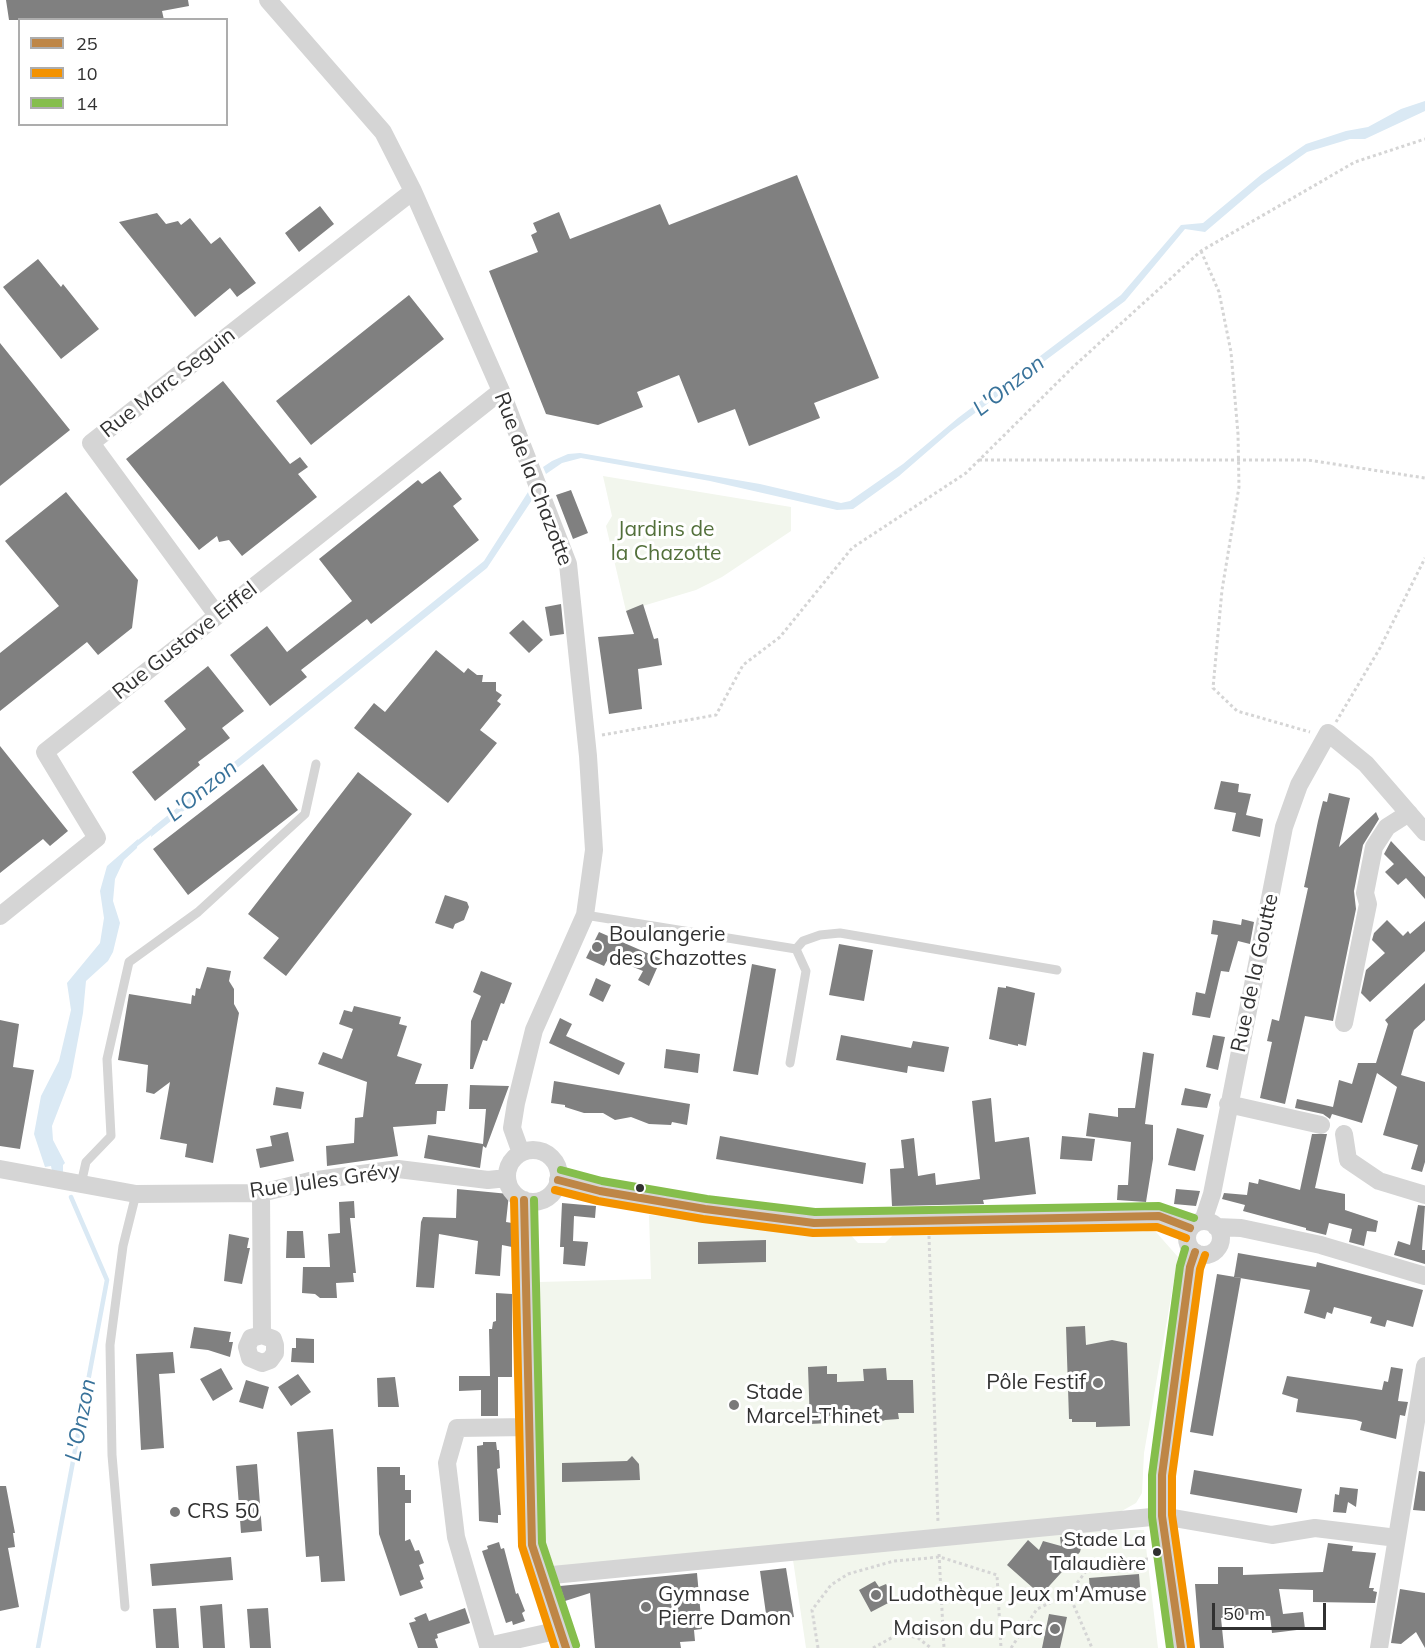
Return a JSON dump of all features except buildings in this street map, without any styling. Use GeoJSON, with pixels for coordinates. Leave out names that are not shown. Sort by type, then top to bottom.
{"type":"FeatureCollection","features":[{"type":"Feature","properties":{"kind":"street","name":"Rue de la Chazotte"},"geometry":{"type":"LineString","coordinates":[[268,0],[383,132],[413,191],[501,391],[568,564],[587,738],[594,850],[585,915],[534,1030],[512,1128],[521,1153]]}},
{"type":"Feature","properties":{"kind":"street","name":"Rue Marc Seguin"},"geometry":{"type":"LineString","coordinates":[[218,615],[91,443],[413,191]]}},
{"type":"Feature","properties":{"kind":"street","name":"Rue Gustave Eiffel"},"geometry":{"type":"LineString","coordinates":[[0,916],[97,838],[45,752],[501,391]]}},
{"type":"Feature","properties":{"kind":"street"},"geometry":{"type":"LineString","coordinates":[[1327,735],[1366,764],[1425,832]]}},
{"type":"Feature","properties":{"kind":"street","name":"Rue de la Goutte"},"geometry":{"type":"LineString","coordinates":[[1203,1225],[1212,1194],[1284,827],[1299,785],[1327,735]]}},
{"type":"Feature","properties":{"kind":"street"},"geometry":{"type":"LineString","coordinates":[[1344,1023],[1368,904],[1365,893],[1374,847],[1387,827],[1409,813]]}},
{"type":"Feature","properties":{"kind":"street"},"geometry":{"type":"LineString","coordinates":[[1228,1104],[1321,1125]]}},
{"type":"Feature","properties":{"kind":"street"},"geometry":{"type":"LineString","coordinates":[[1344,1134],[1348,1160],[1379,1181],[1425,1195]]}},
{"type":"Feature","properties":{"kind":"street"},"geometry":{"type":"LineString","coordinates":[[530,1150],[548,1155],[555,1162],[558,1180],[555,1189],[542,1200],[524,1200],[509,1188],[507,1178],[513,1159],[521,1153],[530,1150]]}},
{"type":"Feature","properties":{"kind":"street","name":"Rue Jules Grévy"},"geometry":{"type":"LineString","coordinates":[[0,1169],[136,1194],[261,1193],[310,1181],[398,1169],[488,1180],[507,1178]]}},
{"type":"Feature","properties":{"kind":"street"},"geometry":{"type":"LineString","coordinates":[[558,1180],[600,1191],[774,1219],[814,1223],[1159,1216],[1203,1225],[1241,1228],[1321,1245],[1425,1276]]}},
{"type":"Feature","properties":{"kind":"street"},"geometry":{"type":"LineString","coordinates":[[261,1193],[262,1335]]}},
{"type":"Feature","properties":{"kind":"street"},"geometry":{"type":"LineString","coordinates":[[524,1200],[532,1545],[566,1648]]}},
{"type":"Feature","properties":{"kind":"street"},"geometry":{"type":"LineString","coordinates":[[1203,1225],[1220,1236],[1215,1251],[1205,1255],[1195,1252],[1187,1238],[1203,1225]]}},
{"type":"Feature","properties":{"kind":"street"},"geometry":{"type":"LineString","coordinates":[[1181,1648],[1162,1516],[1162,1475],[1190,1267],[1195,1252]]}},
{"type":"Feature","properties":{"kind":"street"},"geometry":{"type":"LineString","coordinates":[[1379,1648],[1425,1366]]}},
{"type":"Feature","properties":{"kind":"street"},"geometry":{"type":"LineString","coordinates":[[528,1427],[457,1428],[447,1463],[456,1537],[488,1646],[560,1630]]}},
{"type":"Feature","properties":{"kind":"street"},"geometry":{"type":"LineString","coordinates":[[542,1576],[1162,1516],[1272,1535],[1315,1528],[1397,1538]]}},
{"type":"Feature","properties":{"kind":"lane"},"geometry":{"type":"LineString","coordinates":[[81,1184],[86,1162],[111,1136],[107,1059],[129,962],[198,912],[305,814],[316,764]]}},
{"type":"Feature","properties":{"kind":"lane"},"geometry":{"type":"LineString","coordinates":[[585,915],[796,949]]}},
{"type":"Feature","properties":{"kind":"lane"},"geometry":{"type":"LineString","coordinates":[[796,949],[804,941],[820,934],[840,933],[1057,970]]}},
{"type":"Feature","properties":{"kind":"lane"},"geometry":{"type":"LineString","coordinates":[[790,1063],[806,971],[796,949]]}},
{"type":"Feature","properties":{"kind":"lane"},"geometry":{"type":"LineString","coordinates":[[126,1607],[112,1455],[110,1345],[123,1246],[136,1194]]}},
{"type":"Feature","properties":{"kind":"path"},"geometry":{"type":"LineString","coordinates":[[587,738],[716,715],[743,666],[780,637],[852,548],[966,473],[1074,366],[1201,251],[1354,162],[1425,139]]}},
{"type":"Feature","properties":{"kind":"path"},"geometry":{"type":"LineString","coordinates":[[1201,251],[1219,292],[1232,352],[1239,487],[1222,590],[1213,688],[1237,711],[1327,735],[1349,704],[1425,558]]}},
{"type":"Feature","properties":{"kind":"path"},"geometry":{"type":"LineString","coordinates":[[979,460],[1308,460],[1425,478]]}},
{"type":"Feature","properties":{"kind":"path"},"geometry":{"type":"LineString","coordinates":[[928,1220],[938,1538],[944,1648]]}},
{"type":"Feature","properties":{"kind":"path"},"geometry":{"type":"LineString","coordinates":[[818,1648],[812,1610],[831,1585],[848,1574],[894,1561],[940,1557],[997,1575],[1001,1648]]}},
{"type":"Feature","properties":{"kind":"path"},"geometry":{"type":"LineString","coordinates":[[1011,1648],[1037,1609],[1069,1594],[1092,1563],[1148,1559]]}},
{"type":"Feature","properties":{"kind":"path"},"geometry":{"type":"LineString","coordinates":[[1069,1594],[1092,1648]]}},
{"type":"Feature","properties":{"kind":"path"},"geometry":{"type":"LineString","coordinates":[[873,1648],[893,1637],[906,1635],[918,1638],[931,1648]]}},
{"type":"Feature","properties":{"kind":"green space","name":"Jardins de la Chazotte"},"geometry":{"type":"Polygon","coordinates":[[[603,476],[791,507],[791,531],[722,577],[696,590],[626,611],[606,526],[612,516],[603,476]]]}},
{"type":"Feature","properties":{"kind":"green space"},"geometry":{"type":"Polygon","coordinates":[[[649,1215],[847,1231],[858,1243],[885,1243],[895,1233],[1112,1227],[1156,1232],[1178,1257],[1144,1453],[1142,1493],[1136,1503],[1120,1512],[555,1569],[544,1539],[539,1282],[651,1279],[649,1215]]]}},
{"type":"Feature","properties":{"kind":"green space"},"geometry":{"type":"Polygon","coordinates":[[[1081,1530],[1144,1530],[1158,1648],[806,1648],[793,1560],[1081,1530]]]}},
{"type":"Feature","properties":{"kind":"water"},"geometry":{"type":"Polygon","coordinates":[[[1425,101],[1425,111],[1365,139],[1350,139],[1307,152],[1259,186],[1205,232],[1185,229],[1125,301],[951,431],[899,476],[853,509],[837,510],[710,481],[581,458],[562,463],[546,474],[543,467],[568,454],[580,453],[760,484],[841,503],[850,501],[903,464],[958,418],[1121,295],[1181,225],[1203,223],[1262,174],[1306,144],[1346,131],[1368,127],[1401,109],[1425,101]]]}},
{"type":"Feature","properties":{"kind":"water"},"geometry":{"type":"Polygon","coordinates":[[[528,492],[532,500],[487,568],[151,837],[152,828],[484,561],[528,492]]]}},
{"type":"Feature","properties":{"kind":"water"},"geometry":{"type":"Polygon","coordinates":[[[138,839],[137,848],[124,860],[115,879],[113,901],[120,923],[113,952],[108,961],[86,981],[83,1013],[71,1077],[52,1126],[53,1140],[65,1163],[63,1173],[52,1171],[51,1166],[45,1167],[34,1134],[41,1096],[59,1061],[71,1010],[67,983],[100,943],[104,918],[100,891],[107,866],[138,839]]]}},
{"type":"Feature","properties":{"kind":"waterway","name":"L'Onzon"},"geometry":{"type":"LineString","coordinates":[[134,846],[155,829]]}},
{"type":"Feature","properties":{"kind":"waterway","name":"L'Onzon"},"geometry":{"type":"LineString","coordinates":[[38,1648],[107,1280],[71,1197]]}},
{"type":"Feature","properties":{"kind":"transit line","name":"14"},"geometry":{"type":"LineString","coordinates":[[561,1170],[602,1181],[707,1199],[815,1212],[1159,1206],[1194,1218]]}},
{"type":"Feature","properties":{"kind":"transit line","name":"25"},"geometry":{"type":"LineString","coordinates":[[558,1180],[600,1191],[705,1209],[814,1223],[1159,1216],[1190,1228]]}},
{"type":"Feature","properties":{"kind":"transit line","name":"10"},"geometry":{"type":"LineString","coordinates":[[555,1190],[598,1201],[703,1219],[813,1233],[1157,1227],[1186,1238]]}},
{"type":"Feature","properties":{"kind":"transit line","name":"10"},"geometry":{"type":"LineString","coordinates":[[514,1200],[522,1546],[555,1648]]}},
{"type":"Feature","properties":{"kind":"transit line","name":"25"},"geometry":{"type":"LineString","coordinates":[[524,1200],[532,1545],[566,1648]]}},
{"type":"Feature","properties":{"kind":"transit line","name":"14"},"geometry":{"type":"LineString","coordinates":[[534,1200],[542,1543],[576,1645]]}},
{"type":"Feature","properties":{"kind":"transit line","name":"14"},"geometry":{"type":"LineString","coordinates":[[1170,1648],[1152,1517],[1152,1475],[1180,1266],[1185,1249]]}},
{"type":"Feature","properties":{"kind":"transit line","name":"25"},"geometry":{"type":"LineString","coordinates":[[1181,1648],[1162,1516],[1162,1475],[1190,1267],[1195,1252]]}},
{"type":"Feature","properties":{"kind":"transit line","name":"10"},"geometry":{"type":"LineString","coordinates":[[1191,1647],[1172,1515],[1172,1476],[1200,1269],[1205,1255]]}},
{"type":"Feature","properties":{"kind":"place","name":"Boulangerie des Chazottes"},"geometry":{"type":"Point","coordinates":[597,947]}},
{"type":"Feature","properties":{"kind":"place","name":"Pôle Festif"},"geometry":{"type":"Point","coordinates":[1098,1383]}},
{"type":"Feature","properties":{"kind":"place","name":"Stade Marcel-Thinet"},"geometry":{"type":"Point","coordinates":[734,1405]}},
{"type":"Feature","properties":{"kind":"place","name":"CRS 50"},"geometry":{"type":"Point","coordinates":[175,1512]}},
{"type":"Feature","properties":{"kind":"place","name":"Stade La Talaudière"},"geometry":{"type":"Point","coordinates":[1157,1552]}},
{"type":"Feature","properties":{"kind":"place","name":"Ludothèque Jeux m'Amuse"},"geometry":{"type":"Point","coordinates":[876,1595]}},
{"type":"Feature","properties":{"kind":"place","name":"Gymnase Pierre Damon"},"geometry":{"type":"Point","coordinates":[646,1607]}},
{"type":"Feature","properties":{"kind":"place","name":"Maison du Parc"},"geometry":{"type":"Point","coordinates":[1055,1629]}}]}
